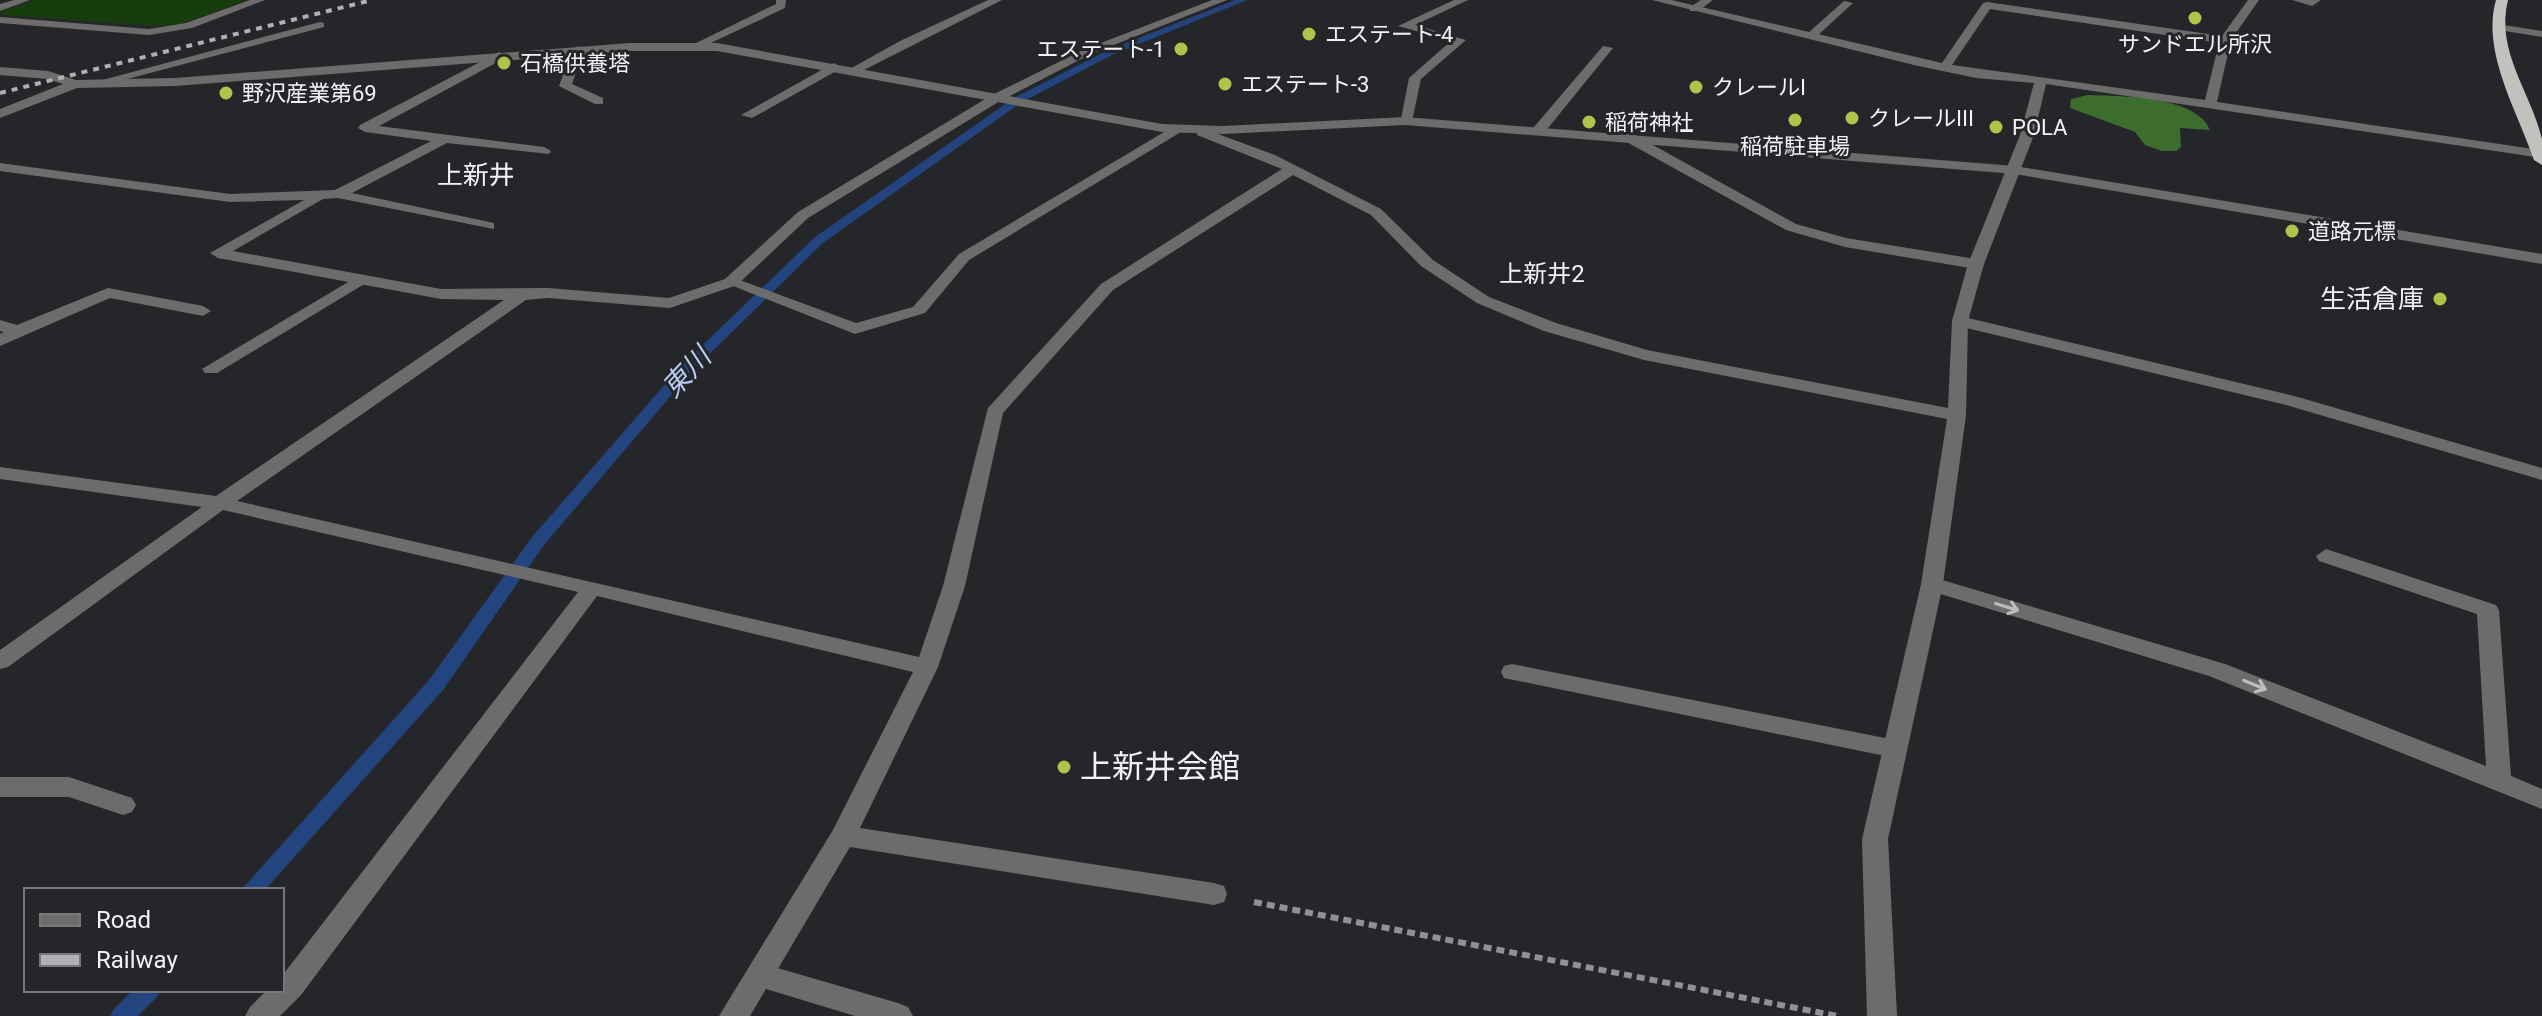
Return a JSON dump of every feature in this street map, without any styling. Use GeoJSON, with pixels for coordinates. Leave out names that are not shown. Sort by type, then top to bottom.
{"type":"FeatureCollection","features":[{"type":"Feature","properties":{"kind":"highway"},"geometry":{"type":"LineString","coordinates":[[2502,0],[2497,8],[2497,27],[2541,157]]}},
{"type":"Feature","properties":{"kind":"street"},"geometry":{"type":"LineString","coordinates":[[0,8],[25,0]]}},
{"type":"Feature","properties":{"kind":"street"},"geometry":{"type":"LineString","coordinates":[[0,20],[149,32],[188,26],[260,0]]}},
{"type":"Feature","properties":{"kind":"street"},"geometry":{"type":"LineString","coordinates":[[696,46],[781,6],[781,0]]}},
{"type":"Feature","properties":{"kind":"street"},"geometry":{"type":"LineString","coordinates":[[854,70],[997,0]]}},
{"type":"Feature","properties":{"kind":"street"},"geometry":{"type":"LineString","coordinates":[[740,286],[803,215],[997,99],[1087,52],[1222,0]]}},
{"type":"Feature","properties":{"kind":"street"},"geometry":{"type":"LineString","coordinates":[[1405,121],[1415,78],[1460,40],[1404,26],[1463,0]]}},
{"type":"Feature","properties":{"kind":"street"},"geometry":{"type":"LineString","coordinates":[[1657,0],[1976,74],[2210,104],[2541,157]]}},
{"type":"Feature","properties":{"kind":"street"},"geometry":{"type":"LineString","coordinates":[[1694,9],[1708,0]]}},
{"type":"Feature","properties":{"kind":"street"},"geometry":{"type":"LineString","coordinates":[[2210,104],[2225,40],[2254,0]]}},
{"type":"Feature","properties":{"kind":"street"},"geometry":{"type":"LineString","coordinates":[[2297,0],[2312,3],[2316,0]]}},
{"type":"Feature","properties":{"kind":"street"},"geometry":{"type":"LineString","coordinates":[[1812,35],[1848,3]]}},
{"type":"Feature","properties":{"kind":"street"},"geometry":{"type":"LineString","coordinates":[[1946,66],[1987,5],[1993,4],[2225,40]]}},
{"type":"Feature","properties":{"kind":"street"},"geometry":{"type":"LineString","coordinates":[[97,83],[320,25]]}},
{"type":"Feature","properties":{"kind":"street"},"geometry":{"type":"LineString","coordinates":[[2497,27],[2542,34]]}},
{"type":"Feature","properties":{"kind":"street"},"geometry":{"type":"LineString","coordinates":[[0,114],[75,84],[175,82],[578,50],[717,47],[1176,129],[1202,132],[1365,120],[1405,121],[2015,170],[2542,259]]}},
{"type":"Feature","properties":{"kind":"street"},"geometry":{"type":"LineString","coordinates":[[1539,130],[1607,48]]}},
{"type":"Feature","properties":{"kind":"street"},"geometry":{"type":"LineString","coordinates":[[578,50],[565,86],[599,101]]}},
{"type":"Feature","properties":{"kind":"street"},"geometry":{"type":"LineString","coordinates":[[499,56],[365,128],[544,151]]}},
{"type":"Feature","properties":{"kind":"street"},"geometry":{"type":"LineString","coordinates":[[747,115],[834,67]]}},
{"type":"Feature","properties":{"kind":"street"},"geometry":{"type":"LineString","coordinates":[[0,71],[48,75],[75,84]]}},
{"type":"Feature","properties":{"kind":"street"},"geometry":{"type":"LineString","coordinates":[[1882,1016],[1875,839],[1932,584],[1957,415],[1960,321],[1976,264],[2015,170],[2041,80]]}},
{"type":"Feature","properties":{"kind":"street"},"geometry":{"type":"LineString","coordinates":[[445,139],[218,253],[441,294],[548,293],[670,303],[740,286],[855,329],[919,310],[964,257],[1176,129]]}},
{"type":"Feature","properties":{"kind":"street"},"geometry":{"type":"LineString","coordinates":[[1202,132],[1224,142],[1273,156],[1376,212],[1427,263],[1483,300],[1550,327],[1644,355],[1957,415]]}},
{"type":"Feature","properties":{"kind":"street"},"geometry":{"type":"LineString","coordinates":[[1628,137],[1791,227],[1845,242],[1976,264]]}},
{"type":"Feature","properties":{"kind":"street"},"geometry":{"type":"LineString","coordinates":[[0,167],[230,198],[331,195],[489,226]]}},
{"type":"Feature","properties":{"kind":"street"},"geometry":{"type":"LineString","coordinates":[[734,1016],[843,836],[927,667],[954,586],[994,412],[1107,287],[1292,169]]}},
{"type":"Feature","properties":{"kind":"street"},"geometry":{"type":"LineString","coordinates":[[211,369],[360,280]]}},
{"type":"Feature","properties":{"kind":"street"},"geometry":{"type":"LineString","coordinates":[[0,341],[108,293],[203,311]]}},
{"type":"Feature","properties":{"kind":"street"},"geometry":{"type":"LineString","coordinates":[[0,661],[220,503],[522,295]]}},
{"type":"Feature","properties":{"kind":"street"},"geometry":{"type":"LineString","coordinates":[[1960,321],[2292,401],[2542,474]]}},
{"type":"Feature","properties":{"kind":"street"},"geometry":{"type":"LineString","coordinates":[[0,325],[18,331]]}},
{"type":"Feature","properties":{"kind":"street"},"geometry":{"type":"LineString","coordinates":[[0,473],[220,503],[492,563],[927,667]]}},
{"type":"Feature","properties":{"kind":"street"},"geometry":{"type":"LineString","coordinates":[[2326,556],[2488,610],[2499,781]]}},
{"type":"Feature","properties":{"kind":"street"},"geometry":{"type":"LineString","coordinates":[[1932,584],[2217,670],[2542,799]]}},
{"type":"Feature","properties":{"kind":"street"},"geometry":{"type":"LineString","coordinates":[[260,1016],[291,986],[592,588]]}},
{"type":"Feature","properties":{"kind":"street"},"geometry":{"type":"LineString","coordinates":[[1512,672],[1895,749]]}},
{"type":"Feature","properties":{"kind":"street"},"geometry":{"type":"LineString","coordinates":[[0,787],[69,787],[123,805]]}},
{"type":"Feature","properties":{"kind":"street"},"geometry":{"type":"LineString","coordinates":[[843,836],[1214,894]]}},
{"type":"Feature","properties":{"kind":"street"},"geometry":{"type":"LineString","coordinates":[[760,975],[898,1016]]}},
{"type":"Feature","properties":{"kind":"path"},"geometry":{"type":"LineString","coordinates":[[1214,894],[1839,1016]]}},
{"type":"Feature","properties":{"kind":"green space"},"geometry":{"type":"Polygon","coordinates":[[[36,0],[246,0],[181,24],[155,26],[2,15],[2,11],[36,0]]]}},
{"type":"Feature","properties":{"kind":"green space"},"geometry":{"type":"Polygon","coordinates":[[[2088,95],[2174,104],[2190,110],[2210,130],[2180,128],[2181,147],[2176,151],[2162,151],[2145,145],[2135,132],[2070,108],[2071,99],[2088,95]]]}},
{"type":"Feature","properties":{"kind":"waterway","name":"東川"},"geometry":{"type":"LineString","coordinates":[[254,888],[436,685],[538,541],[686,369],[819,240],[1018,100],[1109,53],[1243,0]]}},
{"type":"Feature","properties":{"kind":"waterway","name":"東川"},"geometry":{"type":"LineString","coordinates":[[122,1016],[147,992]]}},
{"type":"Feature","properties":{"kind":"railway"},"geometry":{"type":"LineString","coordinates":[[0,93],[372,0]]}},
{"type":"Feature","properties":{"kind":"place","name":"サンドエル所沢"},"geometry":{"type":"Point","coordinates":[2195,18]}},
{"type":"Feature","properties":{"kind":"place","name":"エステート-4"},"geometry":{"type":"Point","coordinates":[1309,34]}},
{"type":"Feature","properties":{"kind":"place","name":"エステート-1"},"geometry":{"type":"Point","coordinates":[1181,49]}},
{"type":"Feature","properties":{"kind":"place","name":"石橋供養塔"},"geometry":{"type":"Point","coordinates":[504,63]}},
{"type":"Feature","properties":{"kind":"place","name":"エステート-3"},"geometry":{"type":"Point","coordinates":[1225,84]}},
{"type":"Feature","properties":{"kind":"place","name":"クレールI"},"geometry":{"type":"Point","coordinates":[1696,87]}},
{"type":"Feature","properties":{"kind":"place","name":"野沢産業第69"},"geometry":{"type":"Point","coordinates":[226,93]}},
{"type":"Feature","properties":{"kind":"place","name":"クレールIII"},"geometry":{"type":"Point","coordinates":[1852,118]}},
{"type":"Feature","properties":{"kind":"place","name":"稲荷駐車場"},"geometry":{"type":"Point","coordinates":[1795,120]}},
{"type":"Feature","properties":{"kind":"place","name":"稲荷神社"},"geometry":{"type":"Point","coordinates":[1589,122]}},
{"type":"Feature","properties":{"kind":"place","name":"POLA"},"geometry":{"type":"Point","coordinates":[1996,127]}},
{"type":"Feature","properties":{"kind":"place","name":"道路元標"},"geometry":{"type":"Point","coordinates":[2292,231]}},
{"type":"Feature","properties":{"kind":"place","name":"生活倉庫"},"geometry":{"type":"Point","coordinates":[2440,299]}},
{"type":"Feature","properties":{"kind":"place","name":"上新井会館"},"geometry":{"type":"Point","coordinates":[1064,767]}},
{"type":"Feature","properties":{"kind":"district","name":"上新井"},"geometry":{"type":"Point","coordinates":[476,175]}},
{"type":"Feature","properties":{"kind":"district","name":"上新井2"},"geometry":{"type":"Point","coordinates":[1542,274]}}]}
